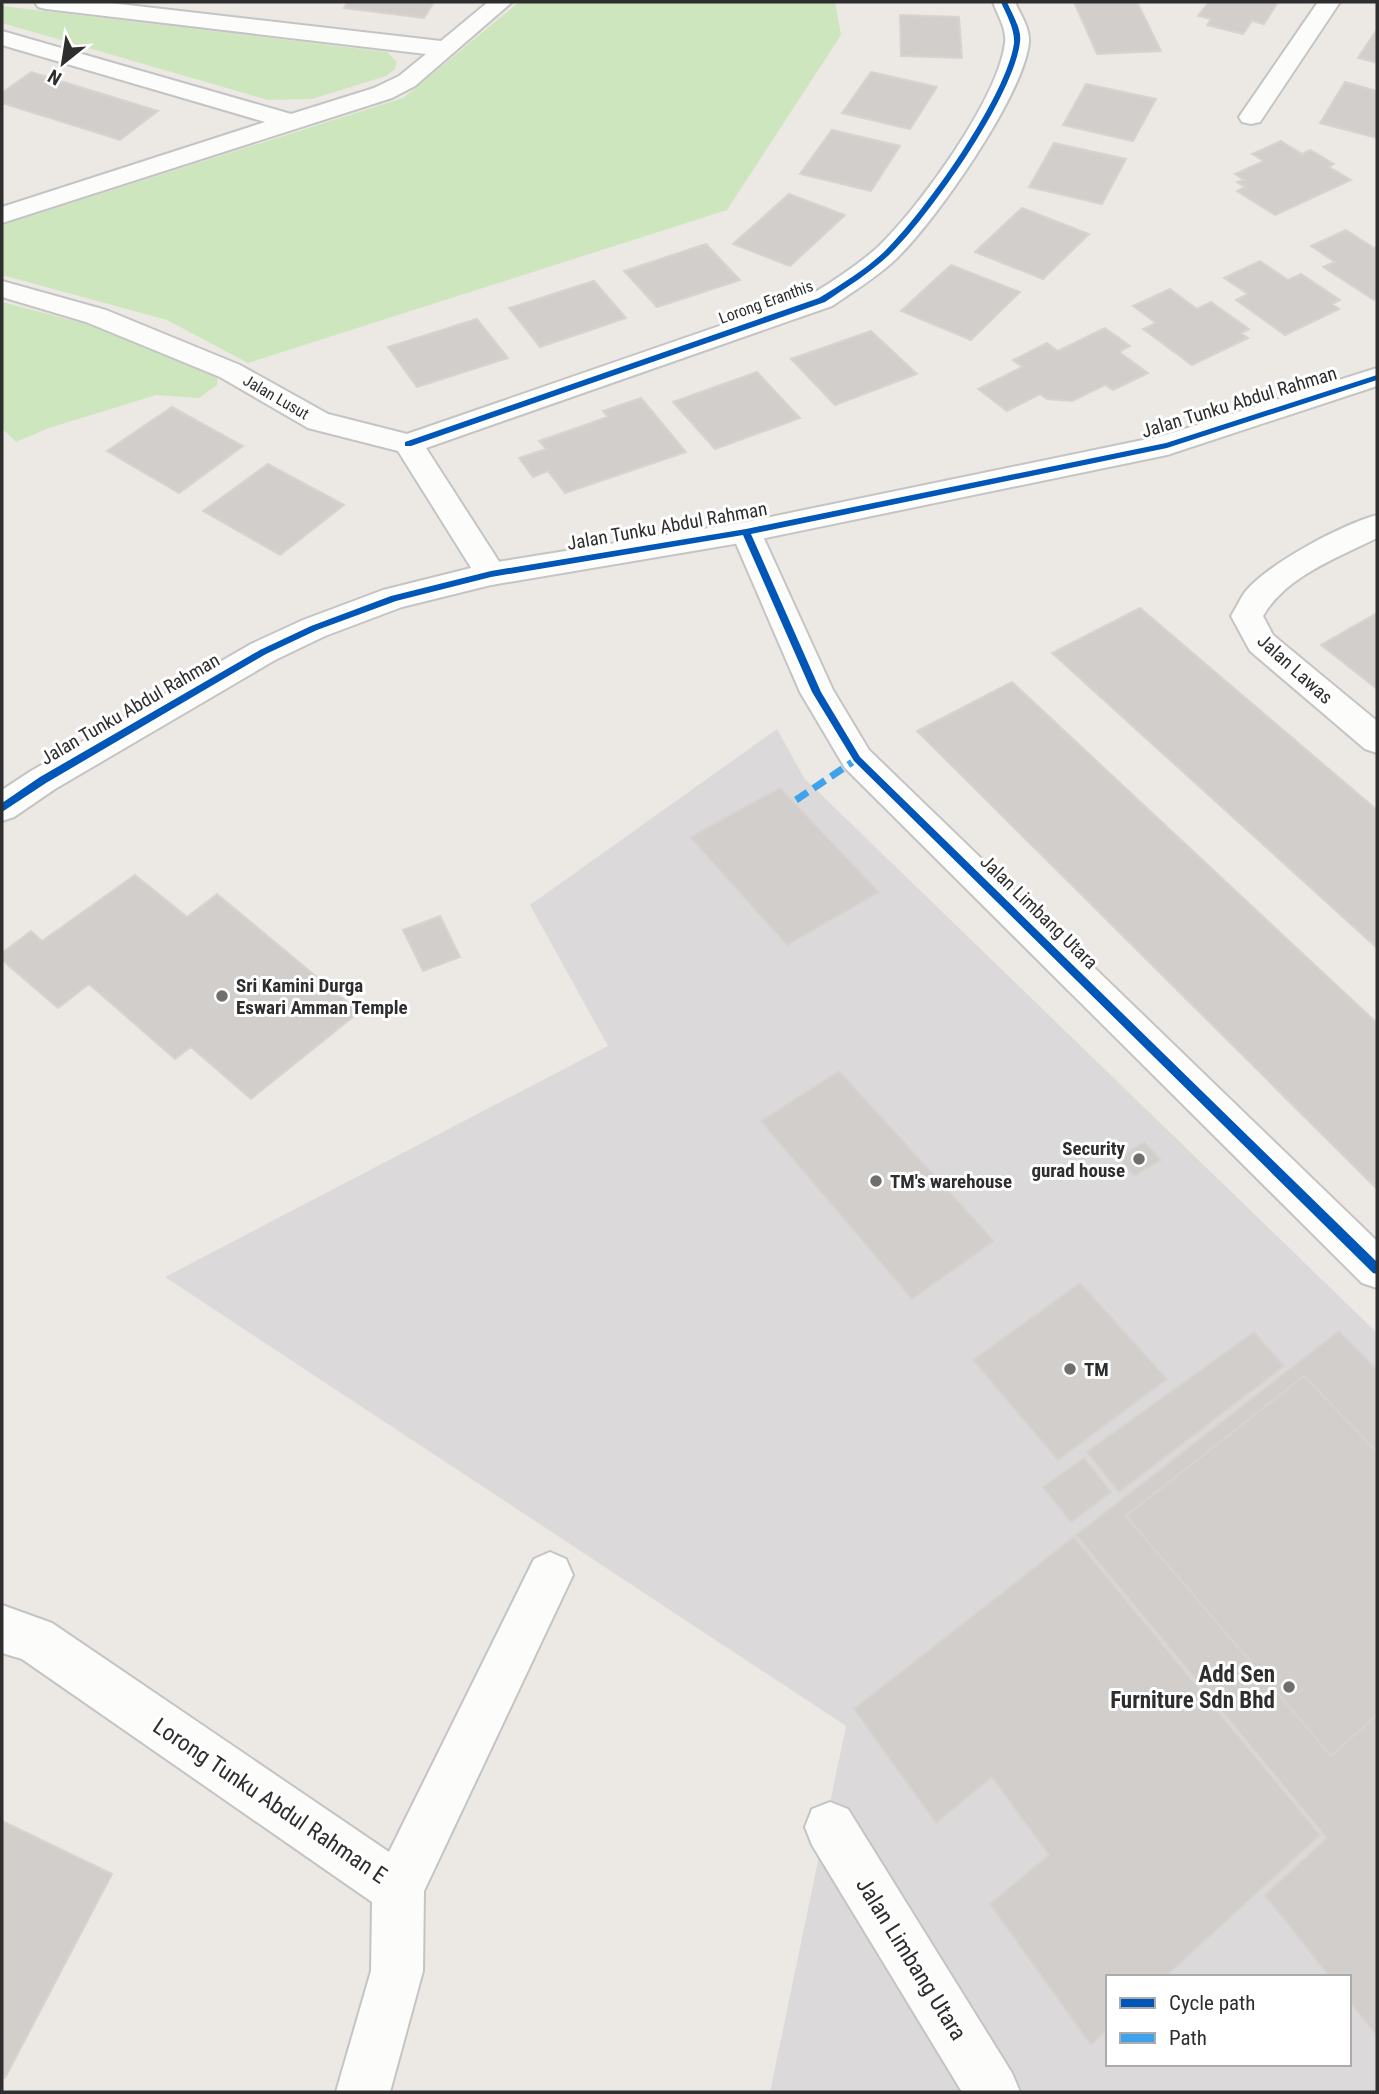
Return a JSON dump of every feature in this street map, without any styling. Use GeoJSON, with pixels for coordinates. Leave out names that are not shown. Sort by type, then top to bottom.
{"type":"FeatureCollection","features":[{"type":"Feature","properties":{"kind":"street"},"geometry":{"type":"LineString","coordinates":[[46,2],[446,49]]}},
{"type":"Feature","properties":{"kind":"street"},"geometry":{"type":"LineString","coordinates":[[2,215],[383,93],[407,81],[501,2]]}},
{"type":"Feature","properties":{"kind":"street","name":"Lorong Eranthis"},"geometry":{"type":"LineString","coordinates":[[408,444],[822,300],[864,273],[895,245],[965,152],[1003,83],[1011,66],[1017,39],[1004,2]]}},
{"type":"Feature","properties":{"kind":"street"},"geometry":{"type":"LineString","coordinates":[[1251,117],[1329,2]]}},
{"type":"Feature","properties":{"kind":"street"},"geometry":{"type":"LineString","coordinates":[[2,38],[291,121]]}},
{"type":"Feature","properties":{"kind":"street","name":"Jalan Lusut"},"geometry":{"type":"LineString","coordinates":[[2,289],[96,316],[230,371],[318,421],[408,444]]}},
{"type":"Feature","properties":{"kind":"street","name":"Jalan Tunku Abdul Rahman"},"geometry":{"type":"LineString","coordinates":[[2,808],[43,780],[185,695],[273,647],[314,628],[394,598],[491,573],[746,531],[1167,445],[1377,377]]}},
{"type":"Feature","properties":{"kind":"street"},"geometry":{"type":"LineString","coordinates":[[408,444],[491,573]]}},
{"type":"Feature","properties":{"kind":"street","name":"Jalan Lawas"},"geometry":{"type":"LineString","coordinates":[[1377,525],[1302,565],[1263,592],[1252,602],[1247,616],[1261,643],[1377,740]]}},
{"type":"Feature","properties":{"kind":"street","name":"Jalan Limbang Utara"},"geometry":{"type":"LineString","coordinates":[[746,531],[812,681],[858,759],[1377,1269]]}},
{"type":"Feature","properties":{"kind":"street"},"geometry":{"type":"LineString","coordinates":[[398,1889],[550,1575]]}},
{"type":"Feature","properties":{"kind":"street","name":"Lorong Tunku Abdul Rahman E"},"geometry":{"type":"LineString","coordinates":[[2,1629],[35,1640],[398,1889],[397,1971],[362,2092]]}},
{"type":"Feature","properties":{"kind":"street","name":"Jalan Limbang Utara"},"geometry":{"type":"LineString","coordinates":[[830,1827],[993,2092]]}},
{"type":"Feature","properties":{"kind":"shaded area"},"geometry":{"type":"Polygon","coordinates":[[[777,729],[804,778],[1377,1333],[1377,2092],[770,2092],[846,1726],[165,1277],[608,1046],[530,905],[777,729]]]}},
{"type":"Feature","properties":{"kind":"green space"},"geometry":{"type":"Polygon","coordinates":[[[519,2],[835,2],[841,35],[727,210],[248,363],[167,320],[2,275],[2,225],[403,98],[519,2]]]}},
{"type":"Feature","properties":{"kind":"green space"},"geometry":{"type":"Polygon","coordinates":[[[2,6],[387,52],[397,62],[395,69],[386,76],[312,99],[268,100],[2,23],[2,6]]]}},
{"type":"Feature","properties":{"kind":"green space"},"geometry":{"type":"Polygon","coordinates":[[[2,302],[128,335],[218,372],[217,385],[199,398],[156,395],[49,428],[16,442],[2,428],[2,302]]]}},
{"type":"Feature","properties":{"kind":"building"},"geometry":{"type":"Polygon","coordinates":[[[348,2],[434,2],[424,18],[344,8],[348,2]]]}},
{"type":"Feature","properties":{"kind":"building"},"geometry":{"type":"Polygon","coordinates":[[[1074,2],[1137,2],[1161,51],[1097,54],[1074,2]]]}},
{"type":"Feature","properties":{"kind":"building"},"geometry":{"type":"Polygon","coordinates":[[[1209,2],[1278,2],[1264,24],[1252,21],[1243,34],[1207,25],[1211,19],[1198,16],[1209,2]]]}},
{"type":"Feature","properties":{"kind":"building"},"geometry":{"type":"Polygon","coordinates":[[[900,15],[959,17],[962,58],[901,56],[900,15]]]}},
{"type":"Feature","properties":{"kind":"building"},"geometry":{"type":"Polygon","coordinates":[[[1377,29],[1377,63],[1358,58],[1377,29]]]}},
{"type":"Feature","properties":{"kind":"building"},"geometry":{"type":"Polygon","coordinates":[[[31,72],[158,111],[120,140],[2,103],[2,93],[31,72]]]}},
{"type":"Feature","properties":{"kind":"building"},"geometry":{"type":"Polygon","coordinates":[[[871,72],[937,87],[910,129],[842,113],[871,72]]]}},
{"type":"Feature","properties":{"kind":"building"},"geometry":{"type":"Polygon","coordinates":[[[1345,82],[1377,91],[1377,138],[1320,123],[1345,82]]]}},
{"type":"Feature","properties":{"kind":"building"},"geometry":{"type":"Polygon","coordinates":[[[1086,84],[1156,99],[1133,141],[1063,125],[1086,84]]]}},
{"type":"Feature","properties":{"kind":"building"},"geometry":{"type":"Polygon","coordinates":[[[832,130],[900,146],[871,191],[800,174],[832,130]]]}},
{"type":"Feature","properties":{"kind":"building"},"geometry":{"type":"Polygon","coordinates":[[[1281,141],[1302,154],[1310,150],[1334,164],[1329,167],[1351,180],[1275,215],[1237,191],[1245,187],[1237,182],[1244,180],[1235,174],[1264,161],[1252,154],[1281,141]]]}},
{"type":"Feature","properties":{"kind":"building"},"geometry":{"type":"Polygon","coordinates":[[[1054,143],[1126,159],[1102,204],[1029,187],[1054,143]]]}},
{"type":"Feature","properties":{"kind":"building"},"geometry":{"type":"Polygon","coordinates":[[[789,194],[845,215],[790,266],[733,244],[789,194]]]}},
{"type":"Feature","properties":{"kind":"building"},"geometry":{"type":"Polygon","coordinates":[[[1022,208],[1089,234],[1043,279],[975,252],[1022,208]]]}},
{"type":"Feature","properties":{"kind":"building"},"geometry":{"type":"Polygon","coordinates":[[[1346,230],[1374,248],[1377,246],[1377,299],[1374,300],[1323,267],[1335,262],[1311,246],[1346,230]]]}},
{"type":"Feature","properties":{"kind":"building"},"geometry":{"type":"Polygon","coordinates":[[[706,244],[740,280],[657,307],[624,271],[706,244]]]}},
{"type":"Feature","properties":{"kind":"building"},"geometry":{"type":"Polygon","coordinates":[[[1260,261],[1288,280],[1301,274],[1340,300],[1332,304],[1339,309],[1285,335],[1236,300],[1248,294],[1224,278],[1260,261]]]}},
{"type":"Feature","properties":{"kind":"building"},"geometry":{"type":"Polygon","coordinates":[[[951,265],[1020,292],[971,340],[901,311],[951,265]]]}},
{"type":"Feature","properties":{"kind":"building"},"geometry":{"type":"Polygon","coordinates":[[[594,281],[626,318],[540,347],[509,308],[594,281]]]}},
{"type":"Feature","properties":{"kind":"building"},"geometry":{"type":"Polygon","coordinates":[[[1170,289],[1197,309],[1211,302],[1249,329],[1241,333],[1248,338],[1192,365],[1143,329],[1156,323],[1133,306],[1170,289]]]}},
{"type":"Feature","properties":{"kind":"building"},"geometry":{"type":"Polygon","coordinates":[[[477,319],[508,358],[417,387],[388,347],[477,319]]]}},
{"type":"Feature","properties":{"kind":"building"},"geometry":{"type":"Polygon","coordinates":[[[1105,328],[1130,346],[1119,352],[1148,373],[1113,390],[1105,385],[1072,401],[1047,399],[1040,394],[1007,411],[978,389],[1022,367],[1013,360],[1047,343],[1058,351],[1105,328]]]}},
{"type":"Feature","properties":{"kind":"building"},"geometry":{"type":"Polygon","coordinates":[[[871,331],[917,374],[835,405],[791,359],[871,331]]]}},
{"type":"Feature","properties":{"kind":"building"},"geometry":{"type":"Polygon","coordinates":[[[757,372],[800,418],[715,449],[673,402],[757,372]]]}},
{"type":"Feature","properties":{"kind":"building"},"geometry":{"type":"Polygon","coordinates":[[[641,398],[686,452],[565,493],[548,471],[533,477],[519,458],[546,449],[539,441],[608,417],[603,411],[641,398]]]}},
{"type":"Feature","properties":{"kind":"building"},"geometry":{"type":"Polygon","coordinates":[[[172,407],[243,446],[179,493],[107,451],[172,407]]]}},
{"type":"Feature","properties":{"kind":"building"},"geometry":{"type":"Polygon","coordinates":[[[268,464],[344,505],[280,555],[203,511],[268,464]]]}},
{"type":"Feature","properties":{"kind":"building"},"geometry":{"type":"Polygon","coordinates":[[[1140,608],[1377,810],[1377,948],[1052,653],[1140,608]]]}},
{"type":"Feature","properties":{"kind":"building"},"geometry":{"type":"Polygon","coordinates":[[[1377,613],[1377,689],[1321,645],[1377,613]]]}},
{"type":"Feature","properties":{"kind":"building"},"geometry":{"type":"Polygon","coordinates":[[[1012,682],[1377,1023],[1377,1189],[917,731],[1012,682]]]}},
{"type":"Feature","properties":{"kind":"building"},"geometry":{"type":"Polygon","coordinates":[[[780,788],[879,892],[787,945],[690,837],[780,788]]]}},
{"type":"Feature","properties":{"kind":"building","name":"Sri Kamini Durga Eswari Amman Temple"},"geometry":{"type":"Polygon","coordinates":[[[135,875],[187,917],[217,894],[359,1012],[251,1099],[191,1047],[175,1059],[89,984],[58,1008],[2,960],[2,953],[31,931],[42,941],[135,875]]]}},
{"type":"Feature","properties":{"kind":"building"},"geometry":{"type":"Polygon","coordinates":[[[440,916],[460,957],[423,971],[403,930],[440,916]]]}},
{"type":"Feature","properties":{"kind":"building","name":"TM's warehouse"},"geometry":{"type":"Polygon","coordinates":[[[839,1071],[994,1241],[912,1299],[761,1121],[839,1071]]]}},
{"type":"Feature","properties":{"kind":"building","name":"Security gurad house"},"geometry":{"type":"Polygon","coordinates":[[[1144,1142],[1161,1160],[1134,1176],[1118,1158],[1144,1142]]]}},
{"type":"Feature","properties":{"kind":"building","name":"TM"},"geometry":{"type":"Polygon","coordinates":[[[1080,1283],[1167,1379],[1058,1460],[973,1360],[1080,1283]]]}},
{"type":"Feature","properties":{"kind":"building","name":"Add Sen Furniture Sdn Bhd"},"geometry":{"type":"Polygon","coordinates":[[[1339,1331],[1377,1370],[1377,2036],[1351,2004],[1351,1975],[1328,1975],[1265,1895],[1327,1838],[1076,1535],[1339,1331]]]}},
{"type":"Feature","properties":{"kind":"building"},"geometry":{"type":"Polygon","coordinates":[[[1254,1332],[1284,1366],[1119,1492],[1087,1452],[1254,1332]]]}},
{"type":"Feature","properties":{"kind":"building"},"geometry":{"type":"Polygon","coordinates":[[[1304,1376],[1377,1452],[1377,1715],[1331,1756],[1126,1516],[1304,1376]]]}},
{"type":"Feature","properties":{"kind":"building"},"geometry":{"type":"Polygon","coordinates":[[[1084,1458],[1111,1492],[1071,1522],[1043,1487],[1084,1458]]]}},
{"type":"Feature","properties":{"kind":"building"},"geometry":{"type":"Polygon","coordinates":[[[1074,1537],[1320,1835],[1167,1975],[1106,1975],[1106,2031],[1091,2045],[990,1904],[1049,1855],[992,1777],[936,1823],[854,1709],[1074,1537]]]}},
{"type":"Feature","properties":{"kind":"building"},"geometry":{"type":"Polygon","coordinates":[[[2,1821],[112,1874],[5,2078],[2,2077],[2,1821]]]}},
{"type":"Feature","properties":{"kind":"marked path"},"geometry":{"type":"LineString","coordinates":[[796,800],[857,759]]}},
{"type":"Feature","properties":{"kind":"cycle path"},"geometry":{"type":"LineString","coordinates":[[408,444],[822,300],[869,268],[909,229],[947,178],[1001,89],[1017,42],[1004,2]]}},
{"type":"Feature","properties":{"kind":"cycle path"},"geometry":{"type":"LineString","coordinates":[[2,808],[43,780],[263,652],[314,628],[394,598],[491,574],[746,532],[1167,445],[1377,377]]}},
{"type":"Feature","properties":{"kind":"cycle path"},"geometry":{"type":"LineString","coordinates":[[746,532],[817,692],[857,759],[1377,1269]]}},
{"type":"Feature","properties":{"kind":"place","name":"Sri Kamini Durga Eswari Amman Temple"},"geometry":{"type":"Point","coordinates":[222,996]}},
{"type":"Feature","properties":{"kind":"place","name":"Security gurad house"},"geometry":{"type":"Point","coordinates":[1139,1159]}},
{"type":"Feature","properties":{"kind":"place","name":"TM's warehouse"},"geometry":{"type":"Point","coordinates":[876,1181]}},
{"type":"Feature","properties":{"kind":"place","name":"TM"},"geometry":{"type":"Point","coordinates":[1070,1369]}},
{"type":"Feature","properties":{"kind":"place","name":"Add Sen Furniture Sdn Bhd"},"geometry":{"type":"Point","coordinates":[1289,1687]}}]}
